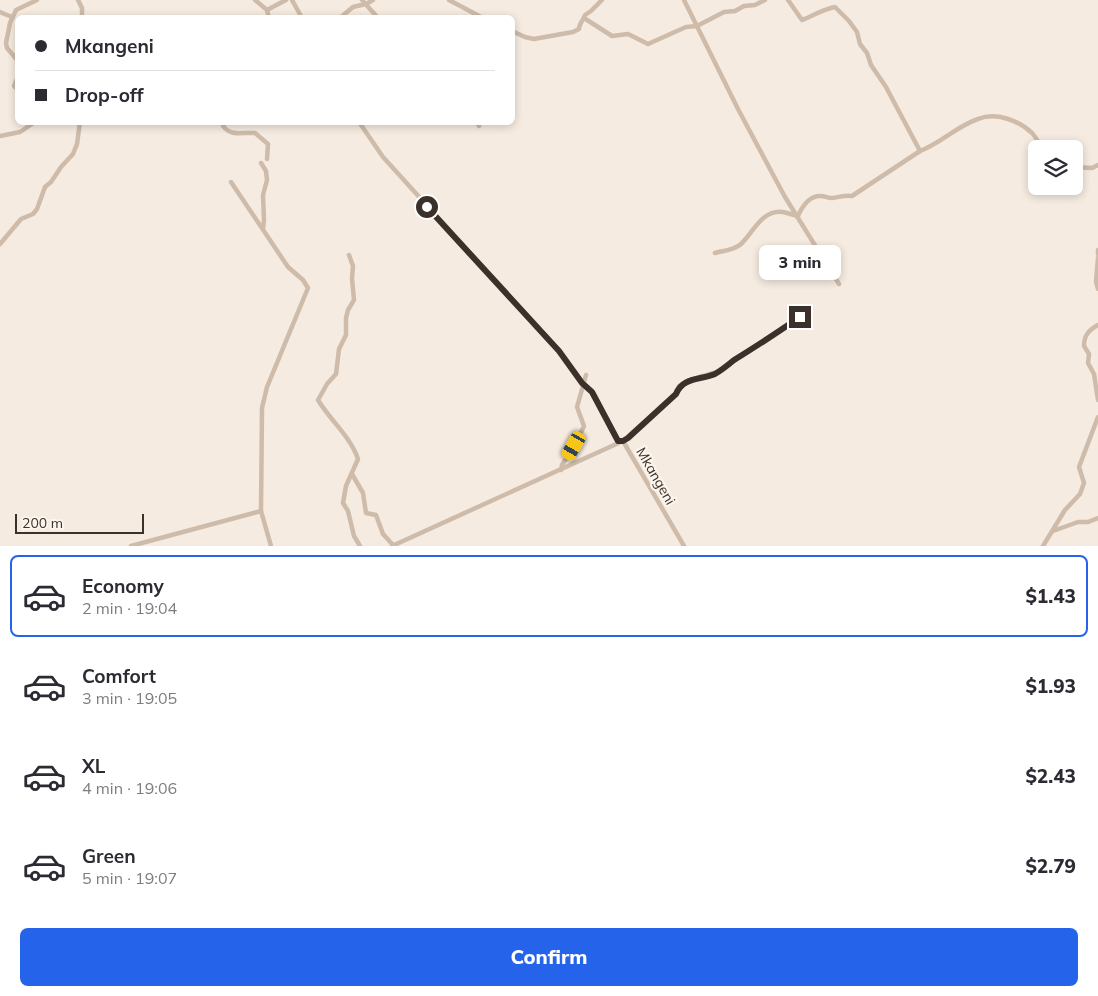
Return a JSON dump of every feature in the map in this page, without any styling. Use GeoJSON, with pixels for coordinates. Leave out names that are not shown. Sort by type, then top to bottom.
{"type":"FeatureCollection","features":[{"type":"Feature","properties":{"kind":"street"},"geometry":{"type":"LineString","coordinates":[[15,57],[7,48],[6,43],[12,17],[16,10],[37,0]]}},
{"type":"Feature","properties":{"kind":"street"},"geometry":{"type":"LineString","coordinates":[[78,0],[82,8],[82,15]]}},
{"type":"Feature","properties":{"kind":"street"},"geometry":{"type":"LineString","coordinates":[[255,0],[267,10],[268,15]]}},
{"type":"Feature","properties":{"kind":"street"},"geometry":{"type":"LineString","coordinates":[[267,10],[286,0]]}},
{"type":"Feature","properties":{"kind":"street"},"geometry":{"type":"LineString","coordinates":[[292,0],[300,15]]}},
{"type":"Feature","properties":{"kind":"street"},"geometry":{"type":"LineString","coordinates":[[344,15],[353,7],[373,0]]}},
{"type":"Feature","properties":{"kind":"street"},"geometry":{"type":"LineString","coordinates":[[449,0],[477,15]]}},
{"type":"Feature","properties":{"kind":"street"},"geometry":{"type":"LineString","coordinates":[[515,32],[534,39],[574,32],[579,29],[579,24],[584,15],[591,12],[602,0]]}},
{"type":"Feature","properties":{"kind":"street"},"geometry":{"type":"LineString","coordinates":[[684,0],[785,197],[838,284]]}},
{"type":"Feature","properties":{"kind":"street"},"geometry":{"type":"LineString","coordinates":[[584,18],[612,36],[628,34],[648,44],[686,27],[697,26],[724,12],[755,5],[765,0]]}},
{"type":"Feature","properties":{"kind":"street"},"geometry":{"type":"LineString","coordinates":[[788,0],[802,20],[816,15],[827,8],[835,7],[849,21],[857,32],[860,44],[867,53],[871,65],[886,87],[920,151]]}},
{"type":"Feature","properties":{"kind":"street"},"geometry":{"type":"LineString","coordinates":[[364,2],[375,15]]}},
{"type":"Feature","properties":{"kind":"street"},"geometry":{"type":"LineString","coordinates":[[0,12],[12,17]]}},
{"type":"Feature","properties":{"kind":"street"},"geometry":{"type":"LineString","coordinates":[[798,216],[802,208],[813,197],[852,196],[920,151],[979,118],[1006,117],[1026,128],[1034,134],[1038,140]]}},
{"type":"Feature","properties":{"kind":"street"},"geometry":{"type":"LineString","coordinates":[[0,136],[20,132],[30,125]]}},
{"type":"Feature","properties":{"kind":"street"},"geometry":{"type":"LineString","coordinates":[[0,244],[21,219],[33,214],[37,209],[46,187],[73,154],[77,144],[80,125]]}},
{"type":"Feature","properties":{"kind":"street"},"geometry":{"type":"LineString","coordinates":[[224,125],[228,132],[238,134],[255,133],[268,144],[267,158]]}},
{"type":"Feature","properties":{"kind":"street","name":"Mkangeni"},"geometry":{"type":"LineString","coordinates":[[361,125],[383,157],[559,351],[582,383],[592,392],[618,441],[623,441],[684,546]]}},
{"type":"Feature","properties":{"kind":"street"},"geometry":{"type":"LineString","coordinates":[[261,163],[266,171],[267,180],[263,195],[263,229]]}},
{"type":"Feature","properties":{"kind":"street"},"geometry":{"type":"LineString","coordinates":[[1083,168],[1092,168],[1098,165]]}},
{"type":"Feature","properties":{"kind":"street"},"geometry":{"type":"LineString","coordinates":[[231,182],[288,266],[303,280],[308,288],[267,387],[262,408],[261,510],[271,546]]}},
{"type":"Feature","properties":{"kind":"street"},"geometry":{"type":"LineString","coordinates":[[715,253],[726,252],[740,245],[760,221],[773,213],[782,212],[798,216]]}},
{"type":"Feature","properties":{"kind":"street"},"geometry":{"type":"LineString","coordinates":[[349,255],[353,266],[354,300],[346,318],[346,335],[340,350],[336,374],[327,384],[318,400],[326,414],[354,448],[358,459],[346,486],[343,503],[348,511],[354,536],[360,546]]}},
{"type":"Feature","properties":{"kind":"street"},"geometry":{"type":"LineString","coordinates":[[1098,258],[1096,282],[1098,289]]}},
{"type":"Feature","properties":{"kind":"street"},"geometry":{"type":"LineString","coordinates":[[352,474],[363,492],[366,514],[376,515],[383,534],[392,546],[623,441],[676,394],[679,386],[690,380],[720,372],[800,317]]}},
{"type":"Feature","properties":{"kind":"street"},"geometry":{"type":"LineString","coordinates":[[1098,325],[1090,328],[1084,346],[1089,354],[1088,363],[1094,374],[1098,400]]}},
{"type":"Feature","properties":{"kind":"street"},"geometry":{"type":"LineString","coordinates":[[561,470],[584,426],[577,407],[582,383],[586,375]]}},
{"type":"Feature","properties":{"kind":"street"},"geometry":{"type":"LineString","coordinates":[[1043,546],[1064,510],[1080,494],[1084,483],[1080,467],[1098,417]]}},
{"type":"Feature","properties":{"kind":"street"},"geometry":{"type":"LineString","coordinates":[[131,546],[261,510]]}},
{"type":"Feature","properties":{"kind":"street"},"geometry":{"type":"LineString","coordinates":[[1053,531],[1078,522],[1088,522],[1098,518]]}},
{"type":"Feature","properties":{"kind":"route"},"geometry":{"type":"LineString","coordinates":[[427,207],[559,351],[582,383],[592,392],[618,441],[628,438],[676,394],[679,386],[690,380],[720,372],[800,317]]}}]}
